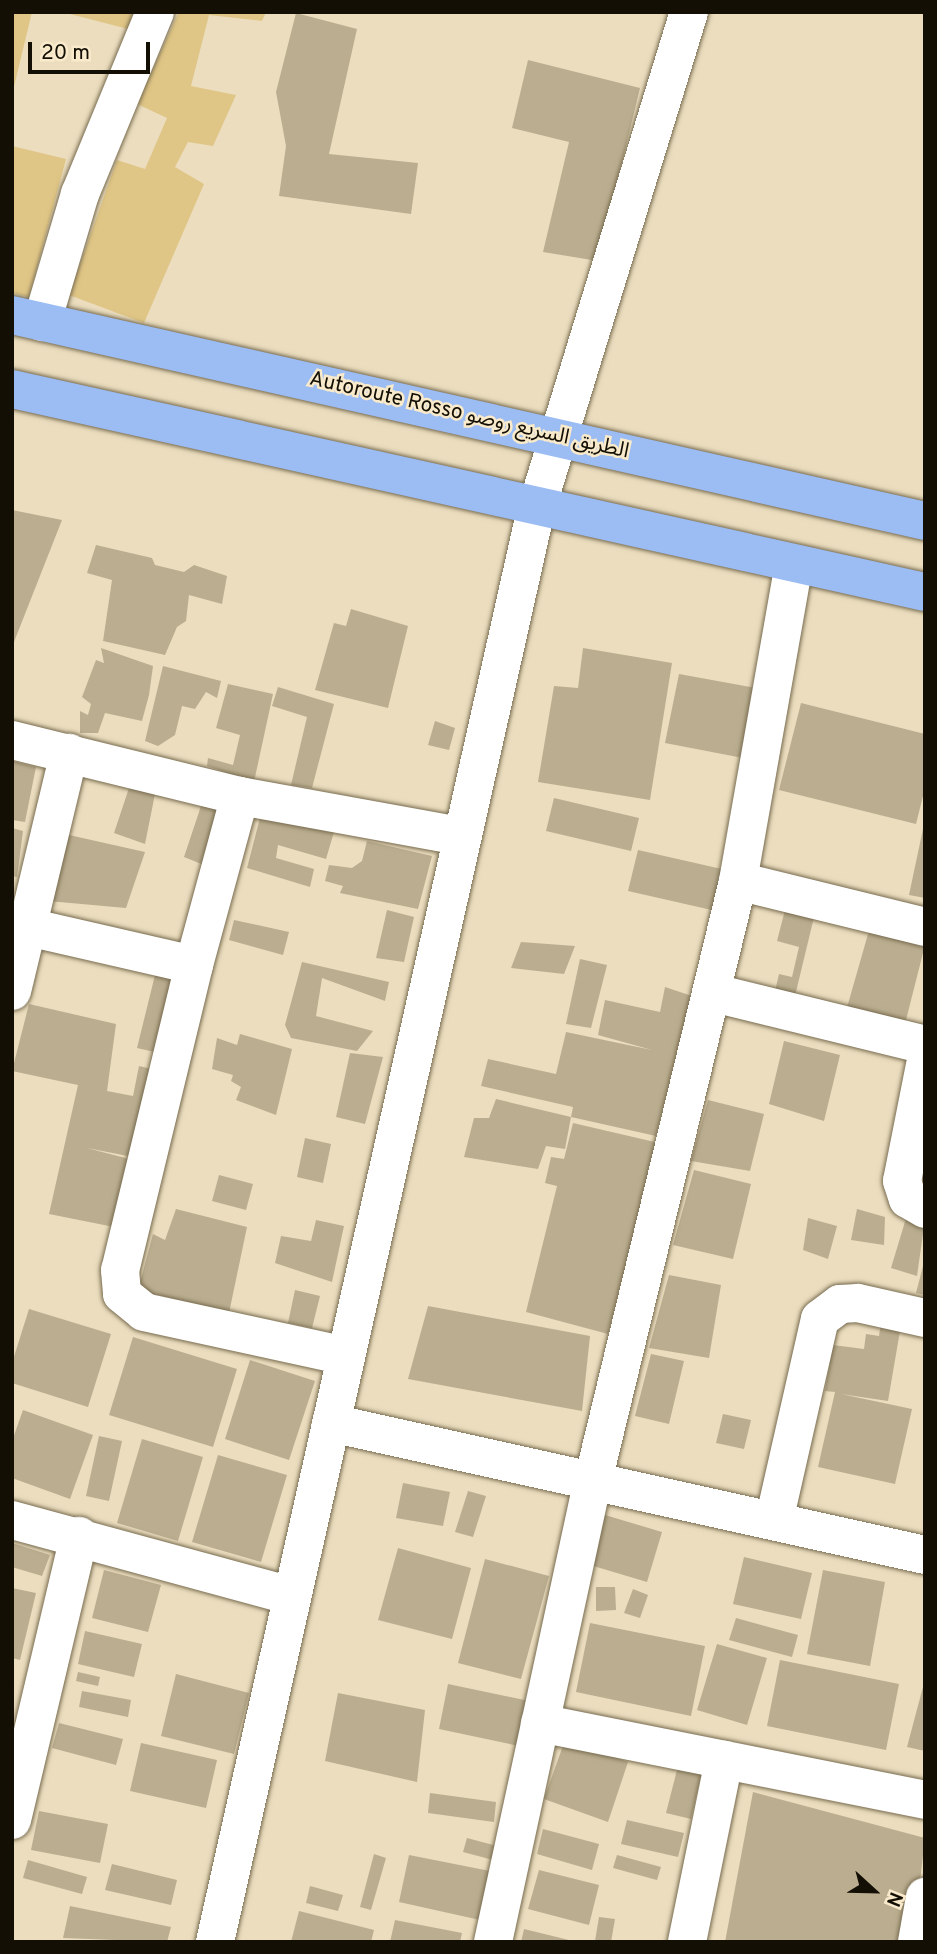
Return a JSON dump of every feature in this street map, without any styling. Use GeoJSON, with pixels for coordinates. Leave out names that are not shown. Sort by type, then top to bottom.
{"type":"FeatureCollection","features":[{"type":"Feature","properties":{"kind":"highway","name":"Autoroute Rosso الطريق السريع روصو"},"geometry":{"type":"LineString","coordinates":[[27,318],[559,436],[925,521]]}},
{"type":"Feature","properties":{"kind":"highway"},"geometry":{"type":"LineString","coordinates":[[12,389],[536,510],[925,592]]}},
{"type":"Feature","properties":{"kind":"street"},"geometry":{"type":"LineString","coordinates":[[27,318],[155,12]]}},
{"type":"Feature","properties":{"kind":"street"},"geometry":{"type":"LineString","coordinates":[[215,1942],[460,836],[536,510],[689,12]]}},
{"type":"Feature","properties":{"kind":"street"},"geometry":{"type":"LineString","coordinates":[[494,1942],[593,1481],[714,993],[794,564]]}},
{"type":"Feature","properties":{"kind":"street"},"geometry":{"type":"LineString","coordinates":[[12,740],[240,796],[460,836]]}},
{"type":"Feature","properties":{"kind":"street"},"geometry":{"type":"LineString","coordinates":[[12,991],[69,753]]}},
{"type":"Feature","properties":{"kind":"street"},"geometry":{"type":"LineString","coordinates":[[240,796],[194,965],[120,1270],[122,1294],[144,1311],[345,1356]]}},
{"type":"Feature","properties":{"kind":"street"},"geometry":{"type":"LineString","coordinates":[[737,881],[925,927]]}},
{"type":"Feature","properties":{"kind":"street"},"geometry":{"type":"LineString","coordinates":[[29,926],[194,965]]}},
{"type":"Feature","properties":{"kind":"street"},"geometry":{"type":"LineString","coordinates":[[714,993],[925,1045]]}},
{"type":"Feature","properties":{"kind":"street"},"geometry":{"type":"LineString","coordinates":[[925,1065],[902,1181],[908,1199],[925,1209]]}},
{"type":"Feature","properties":{"kind":"street"},"geometry":{"type":"LineString","coordinates":[[774,1521],[820,1319],[841,1304],[858,1303],[925,1318]]}},
{"type":"Feature","properties":{"kind":"street"},"geometry":{"type":"LineString","coordinates":[[331,1423],[925,1555]]}},
{"type":"Feature","properties":{"kind":"street"},"geometry":{"type":"LineString","coordinates":[[12,1520],[79,1536],[291,1596]]}},
{"type":"Feature","properties":{"kind":"street"},"geometry":{"type":"LineString","coordinates":[[12,1821],[79,1536]]}},
{"type":"Feature","properties":{"kind":"street"},"geometry":{"type":"LineString","coordinates":[[540,1723],[925,1800]]}},
{"type":"Feature","properties":{"kind":"street"},"geometry":{"type":"LineString","coordinates":[[687,1942],[724,1760]]}},
{"type":"Feature","properties":{"kind":"street"},"geometry":{"type":"LineString","coordinates":[[917,1942],[925,1897]]}},
{"type":"Feature","properties":{"kind":"shaded area"},"geometry":{"type":"Polygon","coordinates":[[[12,12],[32,12],[12,95],[12,12]]]}},
{"type":"Feature","properties":{"kind":"shaded area"},"geometry":{"type":"Polygon","coordinates":[[[62,12],[133,13],[132,30],[62,12]]]}},
{"type":"Feature","properties":{"kind":"shaded area"},"geometry":{"type":"Polygon","coordinates":[[[179,12],[266,12],[262,21],[209,15],[191,86],[236,95],[213,146],[188,142],[175,167],[204,184],[144,323],[69,295],[117,160],[145,169],[167,118],[137,104],[179,12]]]}},
{"type":"Feature","properties":{"kind":"shaded area"},"geometry":{"type":"Polygon","coordinates":[[[12,146],[66,159],[29,297],[12,293],[12,146]]]}},
{"type":"Feature","properties":{"kind":"building"},"geometry":{"type":"Polygon","coordinates":[[[296,13],[357,29],[329,154],[418,163],[411,214],[279,196],[286,146],[276,92],[296,13]]]}},
{"type":"Feature","properties":{"kind":"building"},"geometry":{"type":"Polygon","coordinates":[[[528,60],[640,88],[598,261],[543,252],[569,142],[512,128],[528,60]]]}},
{"type":"Feature","properties":{"kind":"building"},"geometry":{"type":"Polygon","coordinates":[[[12,510],[62,520],[12,647],[12,510]]]}},
{"type":"Feature","properties":{"kind":"building"},"geometry":{"type":"Polygon","coordinates":[[[96,545],[152,558],[155,565],[184,572],[194,565],[227,576],[222,604],[189,595],[186,621],[177,627],[165,655],[103,641],[112,580],[87,573],[96,545]]]}},
{"type":"Feature","properties":{"kind":"building"},"geometry":{"type":"Polygon","coordinates":[[[351,609],[408,626],[388,708],[315,690],[334,623],[346,626],[351,609]]]}},
{"type":"Feature","properties":{"kind":"building"},"geometry":{"type":"Polygon","coordinates":[[[101,648],[153,666],[149,695],[142,721],[105,713],[98,733],[80,733],[80,711],[88,715],[91,704],[82,697],[96,660],[104,663],[101,648]]]}},
{"type":"Feature","properties":{"kind":"building"},"geometry":{"type":"Polygon","coordinates":[[[583,648],[672,663],[650,800],[538,782],[554,686],[578,688],[583,648]]]}},
{"type":"Feature","properties":{"kind":"building"},"geometry":{"type":"Polygon","coordinates":[[[163,666],[221,681],[217,698],[206,692],[195,709],[182,706],[175,735],[158,746],[145,741],[163,666]]]}},
{"type":"Feature","properties":{"kind":"building"},"geometry":{"type":"Polygon","coordinates":[[[679,674],[756,688],[743,758],[665,743],[679,674]]]}},
{"type":"Feature","properties":{"kind":"building"},"geometry":{"type":"Polygon","coordinates":[[[228,684],[273,694],[254,782],[207,766],[208,758],[233,765],[240,735],[216,728],[228,684]]]}},
{"type":"Feature","properties":{"kind":"building"},"geometry":{"type":"Polygon","coordinates":[[[278,687],[334,704],[312,788],[291,785],[307,717],[272,706],[278,687]]]}},
{"type":"Feature","properties":{"kind":"building"},"geometry":{"type":"Polygon","coordinates":[[[801,703],[925,734],[925,788],[916,824],[779,790],[801,703]]]}},
{"type":"Feature","properties":{"kind":"building"},"geometry":{"type":"Polygon","coordinates":[[[435,721],[455,728],[449,750],[428,745],[435,721]]]}},
{"type":"Feature","properties":{"kind":"building"},"geometry":{"type":"Polygon","coordinates":[[[12,761],[36,767],[25,822],[12,820],[12,761]]]}},
{"type":"Feature","properties":{"kind":"building"},"geometry":{"type":"Polygon","coordinates":[[[131,782],[157,784],[145,844],[114,833],[131,782]]]}},
{"type":"Feature","properties":{"kind":"building"},"geometry":{"type":"Polygon","coordinates":[[[554,798],[639,818],[631,851],[546,831],[554,798]]]}},
{"type":"Feature","properties":{"kind":"building"},"geometry":{"type":"Polygon","coordinates":[[[201,806],[227,809],[209,867],[184,857],[201,806]]]}},
{"type":"Feature","properties":{"kind":"building"},"geometry":{"type":"Polygon","coordinates":[[[261,814],[334,832],[326,859],[278,845],[276,858],[314,869],[310,887],[247,868],[261,814]]]}},
{"type":"Feature","properties":{"kind":"building"},"geometry":{"type":"Polygon","coordinates":[[[925,824],[925,898],[909,895],[925,824]]]}},
{"type":"Feature","properties":{"kind":"building"},"geometry":{"type":"Polygon","coordinates":[[[12,828],[23,831],[17,877],[12,876],[12,828]]]}},
{"type":"Feature","properties":{"kind":"building"},"geometry":{"type":"Polygon","coordinates":[[[69,835],[145,852],[126,908],[48,901],[69,835]]]}},
{"type":"Feature","properties":{"kind":"building"},"geometry":{"type":"Polygon","coordinates":[[[367,841],[432,856],[418,909],[340,893],[343,886],[325,881],[329,865],[352,868],[362,861],[367,841]]]}},
{"type":"Feature","properties":{"kind":"building"},"geometry":{"type":"Polygon","coordinates":[[[638,850],[726,870],[716,911],[628,891],[638,850]]]}},
{"type":"Feature","properties":{"kind":"building"},"geometry":{"type":"Polygon","coordinates":[[[786,906],[815,913],[795,996],[775,991],[779,974],[792,977],[799,947],[777,941],[786,906]]]}},
{"type":"Feature","properties":{"kind":"building"},"geometry":{"type":"Polygon","coordinates":[[[387,910],[414,917],[404,962],[376,958],[387,910]]]}},
{"type":"Feature","properties":{"kind":"building"},"geometry":{"type":"Polygon","coordinates":[[[234,920],[289,932],[283,955],[229,940],[234,920]]]}},
{"type":"Feature","properties":{"kind":"building"},"geometry":{"type":"Polygon","coordinates":[[[870,927],[925,945],[905,1024],[846,1011],[870,927]]]}},
{"type":"Feature","properties":{"kind":"building"},"geometry":{"type":"Polygon","coordinates":[[[521,942],[575,946],[564,974],[511,968],[521,942]]]}},
{"type":"Feature","properties":{"kind":"building"},"geometry":{"type":"Polygon","coordinates":[[[580,959],[607,965],[591,1028],[566,1024],[580,959]]]}},
{"type":"Feature","properties":{"kind":"building"},"geometry":{"type":"Polygon","coordinates":[[[302,962],[389,982],[385,1001],[322,978],[316,1016],[373,1031],[357,1051],[291,1038],[285,1025],[302,962]]]}},
{"type":"Feature","properties":{"kind":"building"},"geometry":{"type":"Polygon","coordinates":[[[155,975],[180,981],[163,1054],[137,1048],[155,975]]]}},
{"type":"Feature","properties":{"kind":"building"},"geometry":{"type":"Polygon","coordinates":[[[665,987],[692,996],[656,1136],[571,1117],[573,1107],[481,1086],[488,1059],[556,1074],[566,1032],[652,1050],[598,1035],[605,1000],[660,1012],[665,987]]]}},
{"type":"Feature","properties":{"kind":"building"},"geometry":{"type":"Polygon","coordinates":[[[29,1004],[116,1024],[107,1091],[133,1096],[139,1066],[156,1070],[138,1158],[87,1148],[129,1159],[114,1227],[49,1214],[78,1085],[12,1071],[29,1004]]]}},
{"type":"Feature","properties":{"kind":"building"},"geometry":{"type":"Polygon","coordinates":[[[240,1034],[292,1049],[276,1115],[236,1100],[241,1087],[231,1081],[233,1075],[212,1069],[217,1038],[237,1045],[240,1034]]]}},
{"type":"Feature","properties":{"kind":"building"},"geometry":{"type":"Polygon","coordinates":[[[784,1041],[840,1055],[824,1121],[769,1104],[784,1041]]]}},
{"type":"Feature","properties":{"kind":"building"},"geometry":{"type":"Polygon","coordinates":[[[350,1053],[383,1057],[365,1124],[336,1117],[350,1053]]]}},
{"type":"Feature","properties":{"kind":"building"},"geometry":{"type":"Polygon","coordinates":[[[496,1099],[571,1117],[565,1149],[546,1146],[538,1169],[464,1157],[474,1118],[489,1118],[496,1099]]]}},
{"type":"Feature","properties":{"kind":"building"},"geometry":{"type":"Polygon","coordinates":[[[708,1100],[764,1114],[750,1171],[691,1161],[708,1100]]]}},
{"type":"Feature","properties":{"kind":"building"},"geometry":{"type":"Polygon","coordinates":[[[573,1123],[659,1143],[608,1334],[526,1312],[557,1186],[545,1183],[551,1157],[564,1159],[573,1123]]]}},
{"type":"Feature","properties":{"kind":"building"},"geometry":{"type":"Polygon","coordinates":[[[305,1138],[331,1144],[323,1183],[297,1177],[305,1138]]]}},
{"type":"Feature","properties":{"kind":"building"},"geometry":{"type":"Polygon","coordinates":[[[694,1170],[751,1184],[733,1259],[673,1245],[694,1170]]]}},
{"type":"Feature","properties":{"kind":"building"},"geometry":{"type":"Polygon","coordinates":[[[219,1175],[253,1184],[246,1210],[212,1201],[219,1175]]]}},
{"type":"Feature","properties":{"kind":"building"},"geometry":{"type":"Polygon","coordinates":[[[176,1209],[247,1227],[229,1313],[138,1290],[153,1234],[165,1240],[176,1209]]]}},
{"type":"Feature","properties":{"kind":"building"},"geometry":{"type":"Polygon","coordinates":[[[857,1209],[885,1217],[884,1245],[851,1240],[857,1209]]]}},
{"type":"Feature","properties":{"kind":"building"},"geometry":{"type":"Polygon","coordinates":[[[907,1215],[925,1220],[917,1276],[891,1268],[907,1215]]]}},
{"type":"Feature","properties":{"kind":"building"},"geometry":{"type":"Polygon","coordinates":[[[808,1218],[837,1226],[828,1259],[803,1250],[808,1218]]]}},
{"type":"Feature","properties":{"kind":"building"},"geometry":{"type":"Polygon","coordinates":[[[316,1220],[344,1226],[332,1282],[275,1263],[281,1236],[311,1241],[316,1220]]]}},
{"type":"Feature","properties":{"kind":"building"},"geometry":{"type":"Polygon","coordinates":[[[925,1262],[925,1295],[916,1293],[925,1262]]]}},
{"type":"Feature","properties":{"kind":"building"},"geometry":{"type":"Polygon","coordinates":[[[669,1275],[721,1285],[709,1358],[649,1348],[669,1275]]]}},
{"type":"Feature","properties":{"kind":"building"},"geometry":{"type":"Polygon","coordinates":[[[295,1290],[320,1296],[312,1328],[288,1323],[295,1290]]]}},
{"type":"Feature","properties":{"kind":"building"},"geometry":{"type":"Polygon","coordinates":[[[428,1306],[590,1336],[582,1411],[408,1379],[428,1306]]]}},
{"type":"Feature","properties":{"kind":"building"},"geometry":{"type":"Polygon","coordinates":[[[29,1309],[111,1334],[88,1407],[12,1383],[12,1363],[29,1309]]]}},
{"type":"Feature","properties":{"kind":"building"},"geometry":{"type":"Polygon","coordinates":[[[881,1322],[901,1325],[888,1401],[841,1394],[912,1409],[895,1484],[818,1467],[835,1392],[825,1391],[833,1345],[864,1349],[866,1334],[879,1336],[881,1322]]]}},
{"type":"Feature","properties":{"kind":"building"},"geometry":{"type":"Polygon","coordinates":[[[133,1337],[237,1369],[213,1447],[109,1415],[133,1337]]]}},
{"type":"Feature","properties":{"kind":"building"},"geometry":{"type":"Polygon","coordinates":[[[651,1354],[684,1361],[669,1424],[635,1416],[651,1354]]]}},
{"type":"Feature","properties":{"kind":"building"},"geometry":{"type":"Polygon","coordinates":[[[250,1360],[315,1381],[289,1460],[225,1439],[250,1360]]]}},
{"type":"Feature","properties":{"kind":"building"},"geometry":{"type":"Polygon","coordinates":[[[23,1410],[93,1435],[70,1499],[12,1478],[12,1441],[23,1410]]]}},
{"type":"Feature","properties":{"kind":"building"},"geometry":{"type":"Polygon","coordinates":[[[723,1414],[751,1420],[744,1449],[716,1443],[723,1414]]]}},
{"type":"Feature","properties":{"kind":"building"},"geometry":{"type":"Polygon","coordinates":[[[99,1436],[122,1441],[109,1501],[86,1496],[99,1436]]]}},
{"type":"Feature","properties":{"kind":"building"},"geometry":{"type":"Polygon","coordinates":[[[142,1439],[203,1457],[178,1541],[117,1523],[142,1439]]]}},
{"type":"Feature","properties":{"kind":"building"},"geometry":{"type":"Polygon","coordinates":[[[218,1455],[287,1475],[261,1562],[192,1542],[218,1455]]]}},
{"type":"Feature","properties":{"kind":"building"},"geometry":{"type":"Polygon","coordinates":[[[403,1483],[450,1492],[443,1526],[396,1518],[403,1483]]]}},
{"type":"Feature","properties":{"kind":"building"},"geometry":{"type":"Polygon","coordinates":[[[468,1491],[486,1496],[473,1537],[455,1532],[468,1491]]]}},
{"type":"Feature","properties":{"kind":"building"},"geometry":{"type":"Polygon","coordinates":[[[605,1515],[662,1532],[647,1582],[590,1565],[605,1515]]]}},
{"type":"Feature","properties":{"kind":"building"},"geometry":{"type":"Polygon","coordinates":[[[12,1543],[50,1555],[42,1576],[12,1567],[12,1543]]]}},
{"type":"Feature","properties":{"kind":"building"},"geometry":{"type":"Polygon","coordinates":[[[398,1548],[471,1568],[452,1639],[378,1620],[398,1548]]]}},
{"type":"Feature","properties":{"kind":"building"},"geometry":{"type":"Polygon","coordinates":[[[744,1557],[812,1573],[801,1619],[733,1604],[744,1557]]]}},
{"type":"Feature","properties":{"kind":"building"},"geometry":{"type":"Polygon","coordinates":[[[485,1559],[549,1576],[521,1679],[458,1663],[485,1559]]]}},
{"type":"Feature","properties":{"kind":"building"},"geometry":{"type":"Polygon","coordinates":[[[104,1570],[161,1585],[148,1632],[92,1618],[104,1570]]]}},
{"type":"Feature","properties":{"kind":"building"},"geometry":{"type":"Polygon","coordinates":[[[823,1570],[885,1582],[870,1666],[807,1654],[823,1570]]]}},
{"type":"Feature","properties":{"kind":"building"},"geometry":{"type":"Polygon","coordinates":[[[596,1587],[615,1587],[616,1610],[596,1611],[596,1587]]]}},
{"type":"Feature","properties":{"kind":"building"},"geometry":{"type":"Polygon","coordinates":[[[12,1588],[36,1593],[20,1660],[12,1658],[12,1588]]]}},
{"type":"Feature","properties":{"kind":"building"},"geometry":{"type":"Polygon","coordinates":[[[633,1589],[648,1595],[640,1618],[624,1613],[633,1589]]]}},
{"type":"Feature","properties":{"kind":"building"},"geometry":{"type":"Polygon","coordinates":[[[736,1618],[798,1635],[792,1657],[729,1640],[736,1618]]]}},
{"type":"Feature","properties":{"kind":"building"},"geometry":{"type":"Polygon","coordinates":[[[590,1623],[705,1646],[691,1716],[576,1692],[590,1623]]]}},
{"type":"Feature","properties":{"kind":"building"},"geometry":{"type":"Polygon","coordinates":[[[85,1631],[142,1644],[134,1677],[78,1664],[85,1631]]]}},
{"type":"Feature","properties":{"kind":"building"},"geometry":{"type":"Polygon","coordinates":[[[717,1644],[767,1658],[747,1725],[697,1710],[717,1644]]]}},
{"type":"Feature","properties":{"kind":"building"},"geometry":{"type":"Polygon","coordinates":[[[780,1660],[899,1684],[886,1750],[767,1726],[780,1660]]]}},
{"type":"Feature","properties":{"kind":"building"},"geometry":{"type":"Polygon","coordinates":[[[78,1672],[100,1677],[98,1686],[76,1681],[78,1672]]]}},
{"type":"Feature","properties":{"kind":"building"},"geometry":{"type":"Polygon","coordinates":[[[176,1674],[249,1693],[234,1754],[161,1736],[176,1674]]]}},
{"type":"Feature","properties":{"kind":"building"},"geometry":{"type":"Polygon","coordinates":[[[925,1683],[925,1751],[907,1747],[925,1683]]]}},
{"type":"Feature","properties":{"kind":"building"},"geometry":{"type":"Polygon","coordinates":[[[448,1684],[529,1701],[519,1746],[439,1729],[448,1684]]]}},
{"type":"Feature","properties":{"kind":"building"},"geometry":{"type":"Polygon","coordinates":[[[82,1691],[131,1700],[128,1717],[79,1707],[82,1691]]]}},
{"type":"Feature","properties":{"kind":"building"},"geometry":{"type":"Polygon","coordinates":[[[338,1693],[425,1710],[417,1782],[325,1761],[338,1693]]]}},
{"type":"Feature","properties":{"kind":"building"},"geometry":{"type":"Polygon","coordinates":[[[59,1723],[123,1739],[116,1765],[52,1748],[59,1723]]]}},
{"type":"Feature","properties":{"kind":"building"},"geometry":{"type":"Polygon","coordinates":[[[565,1740],[628,1762],[608,1822],[544,1799],[565,1740]]]}},
{"type":"Feature","properties":{"kind":"building"},"geometry":{"type":"Polygon","coordinates":[[[141,1743],[217,1760],[206,1808],[130,1791],[141,1743]]]}},
{"type":"Feature","properties":{"kind":"building"},"geometry":{"type":"Polygon","coordinates":[[[678,1766],[702,1771],[691,1819],[666,1813],[678,1766]]]}},
{"type":"Feature","properties":{"kind":"building"},"geometry":{"type":"Polygon","coordinates":[[[753,1792],[925,1838],[913,1942],[725,1942],[753,1792]]]}},
{"type":"Feature","properties":{"kind":"building"},"geometry":{"type":"Polygon","coordinates":[[[430,1793],[496,1802],[494,1822],[428,1813],[430,1793]]]}},
{"type":"Feature","properties":{"kind":"building"},"geometry":{"type":"Polygon","coordinates":[[[39,1811],[108,1824],[100,1863],[31,1850],[39,1811]]]}},
{"type":"Feature","properties":{"kind":"building"},"geometry":{"type":"Polygon","coordinates":[[[627,1820],[684,1833],[678,1857],[621,1844],[627,1820]]]}},
{"type":"Feature","properties":{"kind":"building"},"geometry":{"type":"Polygon","coordinates":[[[543,1829],[599,1844],[592,1870],[537,1854],[543,1829]]]}},
{"type":"Feature","properties":{"kind":"building"},"geometry":{"type":"Polygon","coordinates":[[[467,1838],[497,1846],[493,1860],[463,1852],[467,1838]]]}},
{"type":"Feature","properties":{"kind":"building"},"geometry":{"type":"Polygon","coordinates":[[[374,1854],[386,1858],[371,1910],[360,1907],[374,1854]]]}},
{"type":"Feature","properties":{"kind":"building"},"geometry":{"type":"Polygon","coordinates":[[[409,1855],[490,1871],[480,1920],[399,1902],[409,1855]]]}},
{"type":"Feature","properties":{"kind":"building"},"geometry":{"type":"Polygon","coordinates":[[[617,1855],[661,1867],[657,1880],[613,1868],[617,1855]]]}},
{"type":"Feature","properties":{"kind":"building"},"geometry":{"type":"Polygon","coordinates":[[[28,1860],[87,1877],[82,1894],[23,1878],[28,1860]]]}},
{"type":"Feature","properties":{"kind":"building"},"geometry":{"type":"Polygon","coordinates":[[[112,1864],[177,1880],[171,1905],[105,1890],[112,1864]]]}},
{"type":"Feature","properties":{"kind":"building"},"geometry":{"type":"Polygon","coordinates":[[[539,1870],[599,1885],[589,1925],[528,1909],[539,1870]]]}},
{"type":"Feature","properties":{"kind":"building"},"geometry":{"type":"Polygon","coordinates":[[[310,1886],[343,1895],[338,1911],[306,1903],[310,1886]]]}},
{"type":"Feature","properties":{"kind":"building"},"geometry":{"type":"Polygon","coordinates":[[[70,1906],[171,1927],[167,1942],[63,1938],[70,1906]]]}},
{"type":"Feature","properties":{"kind":"building"},"geometry":{"type":"Polygon","coordinates":[[[299,1911],[374,1930],[371,1942],[291,1942],[299,1911]]]}},
{"type":"Feature","properties":{"kind":"building"},"geometry":{"type":"Polygon","coordinates":[[[599,1917],[615,1919],[611,1942],[595,1941],[599,1917]]]}},
{"type":"Feature","properties":{"kind":"building"},"geometry":{"type":"Polygon","coordinates":[[[395,1920],[462,1933],[460,1942],[390,1942],[395,1920]]]}},
{"type":"Feature","properties":{"kind":"building"},"geometry":{"type":"Polygon","coordinates":[[[524,1929],[573,1941],[521,1942],[524,1929]]]}}]}
